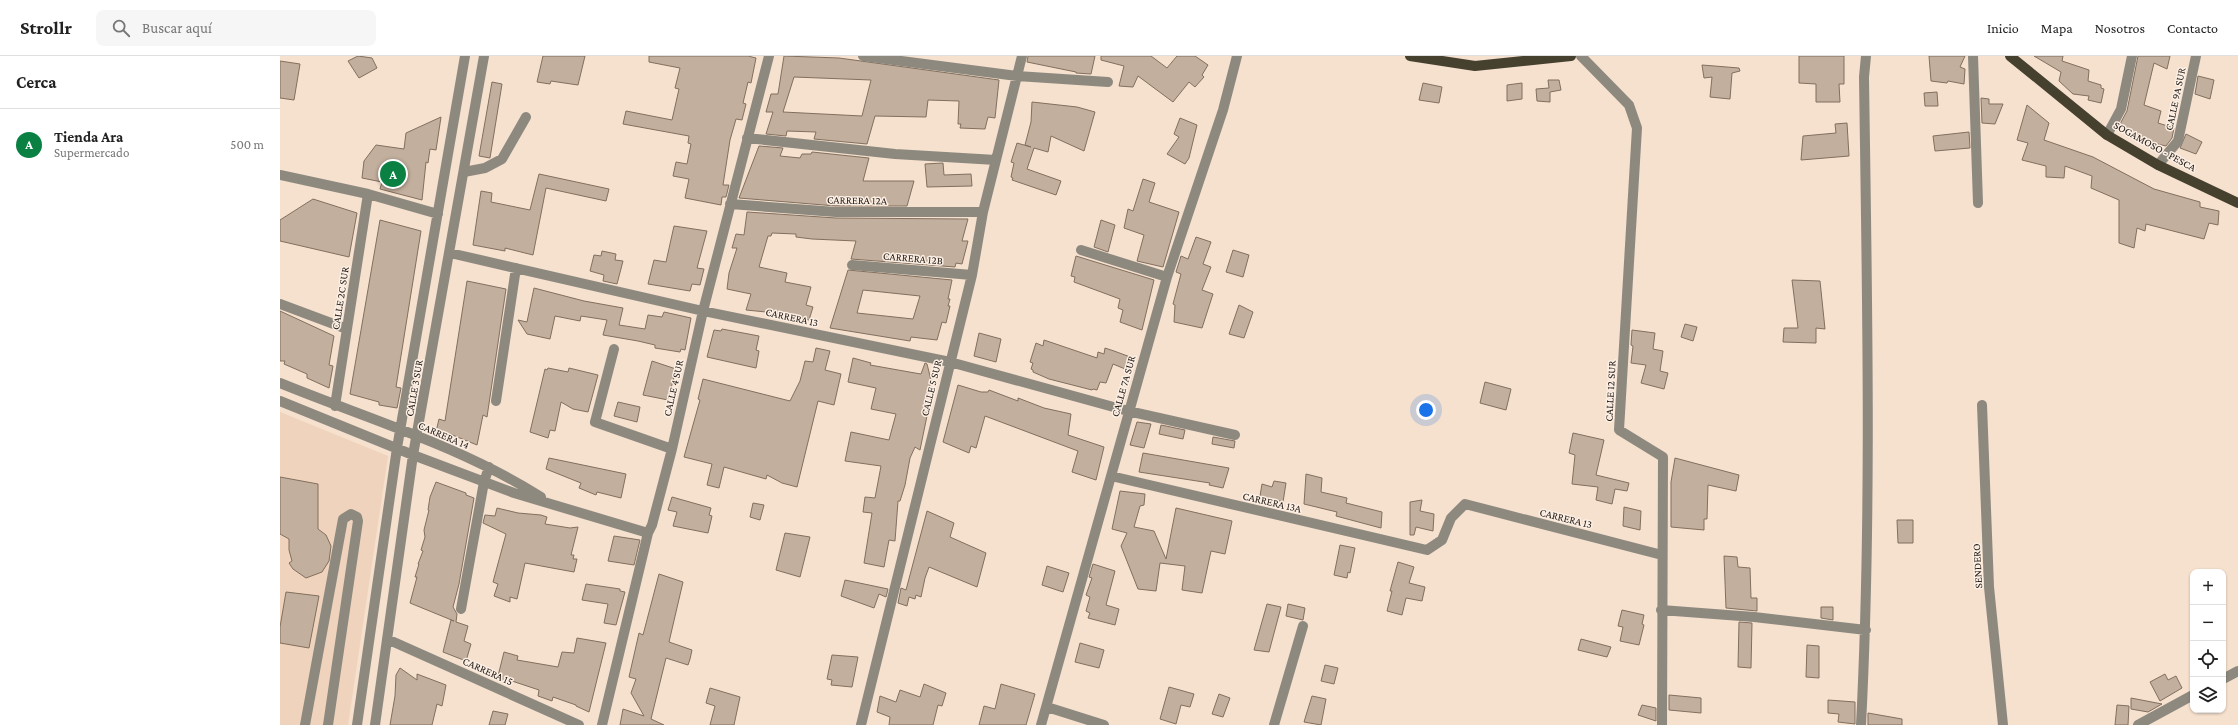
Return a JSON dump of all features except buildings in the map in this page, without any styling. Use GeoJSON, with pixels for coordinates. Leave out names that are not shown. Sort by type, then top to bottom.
{"type":"FeatureCollection","features":[{"type":"Feature","properties":{"kind":"main road"},"geometry":{"type":"LineString","coordinates":[[1410,56],[1475,66],[1571,56]]}},
{"type":"Feature","properties":{"kind":"main road","name":"SOGAMOSO - PESCA"},"geometry":{"type":"LineString","coordinates":[[2010,56],[2107,135],[2158,165],[2238,203]]}},
{"type":"Feature","properties":{"kind":"street","name":"CALLE 3 SUR"},"geometry":{"type":"LineString","coordinates":[[357,725],[397,448],[465,56]]}},
{"type":"Feature","properties":{"kind":"street","name":"CALLE 3 SUR"},"geometry":{"type":"LineString","coordinates":[[375,725],[413,456],[484,56]]}},
{"type":"Feature","properties":{"kind":"street","name":"CALLE 4 SUR"},"geometry":{"type":"LineString","coordinates":[[602,725],[648,532],[652,524],[672,449],[703,311],[769,56]]}},
{"type":"Feature","properties":{"kind":"street"},"geometry":{"type":"LineString","coordinates":[[863,56],[1017,76],[1108,82]]}},
{"type":"Feature","properties":{"kind":"street","name":"CALLE 5 SUR"},"geometry":{"type":"LineString","coordinates":[[861,725],[972,275],[983,212],[1022,56]]}},
{"type":"Feature","properties":{"kind":"street","name":"CALLE 7A SUR"},"geometry":{"type":"LineString","coordinates":[[1041,725],[1128,411],[1167,277],[1223,110],[1237,56]]}},
{"type":"Feature","properties":{"kind":"street","name":"CALLE 12 SUR"},"geometry":{"type":"LineString","coordinates":[[1581,56],[1629,105],[1638,128],[1619,430],[1663,457],[1661,610],[1662,725]]}},
{"type":"Feature","properties":{"kind":"street"},"geometry":{"type":"LineString","coordinates":[[1861,725],[1866,630],[1869,476],[1864,77],[1866,56]]}},
{"type":"Feature","properties":{"kind":"street"},"geometry":{"type":"LineString","coordinates":[[1973,56],[1978,203]]}},
{"type":"Feature","properties":{"kind":"street"},"geometry":{"type":"LineString","coordinates":[[2107,135],[2122,109],[2132,56]]}},
{"type":"Feature","properties":{"kind":"street","name":"CALLE 9A SUR"},"geometry":{"type":"LineString","coordinates":[[2158,165],[2178,141],[2196,56]]}},
{"type":"Feature","properties":{"kind":"street"},"geometry":{"type":"LineString","coordinates":[[464,172],[485,168],[502,159],[526,117]]}},
{"type":"Feature","properties":{"kind":"street"},"geometry":{"type":"LineString","coordinates":[[747,138],[895,154],[996,160]]}},
{"type":"Feature","properties":{"kind":"street"},"geometry":{"type":"LineString","coordinates":[[280,175],[368,194],[438,214]]}},
{"type":"Feature","properties":{"kind":"street","name":"CALLE 2C SUR"},"geometry":{"type":"LineString","coordinates":[[335,406],[368,194]]}},
{"type":"Feature","properties":{"kind":"street","name":"CARRERA 12A"},"geometry":{"type":"LineString","coordinates":[[730,204],[836,212],[983,212]]}},
{"type":"Feature","properties":{"kind":"street"},"geometry":{"type":"LineString","coordinates":[[1081,250],[1167,277]]}},
{"type":"Feature","properties":{"kind":"street","name":"CARRERA 13"},"geometry":{"type":"LineString","coordinates":[[450,253],[703,311],[950,362],[1128,411],[1235,435]]}},
{"type":"Feature","properties":{"kind":"street","name":"CARRERA 12B"},"geometry":{"type":"LineString","coordinates":[[852,265],[972,275]]}},
{"type":"Feature","properties":{"kind":"street"},"geometry":{"type":"LineString","coordinates":[[496,401],[516,268]]}},
{"type":"Feature","properties":{"kind":"street"},"geometry":{"type":"LineString","coordinates":[[280,304],[347,329]]}},
{"type":"Feature","properties":{"kind":"street"},"geometry":{"type":"LineString","coordinates":[[614,348],[595,422],[672,449]]}},
{"type":"Feature","properties":{"kind":"street","name":"CARRERA 14"},"geometry":{"type":"LineString","coordinates":[[280,383],[335,406],[417,436],[489,467],[550,502]]}},
{"type":"Feature","properties":{"kind":"street","name":"CARRERA 14"},"geometry":{"type":"LineString","coordinates":[[280,401],[397,448],[413,456],[514,493],[550,502],[648,532]]}},
{"type":"Feature","properties":{"kind":"street","name":"SENDERO"},"geometry":{"type":"LineString","coordinates":[[1982,405],[1989,587],[2003,725]]}},
{"type":"Feature","properties":{"kind":"street"},"geometry":{"type":"LineString","coordinates":[[461,609],[484,482],[489,467]]}},
{"type":"Feature","properties":{"kind":"street","name":"CARRERA 13A"},"geometry":{"type":"LineString","coordinates":[[1111,476],[1427,550],[1442,540],[1451,518],[1465,504]]}},
{"type":"Feature","properties":{"kind":"street","name":"CARRERA 13"},"geometry":{"type":"LineString","coordinates":[[1465,504],[1662,554]]}},
{"type":"Feature","properties":{"kind":"street"},"geometry":{"type":"LineString","coordinates":[[305,725],[343,519],[351,514],[357,517],[358,521],[328,725]]}},
{"type":"Feature","properties":{"kind":"street"},"geometry":{"type":"LineString","coordinates":[[1661,610],[1754,617],[1866,630]]}},
{"type":"Feature","properties":{"kind":"street"},"geometry":{"type":"LineString","coordinates":[[1274,725],[1303,626]]}},
{"type":"Feature","properties":{"kind":"street","name":"CARRERA 15"},"geometry":{"type":"LineString","coordinates":[[387,639],[579,725]]}},
{"type":"Feature","properties":{"kind":"street"},"geometry":{"type":"LineString","coordinates":[[2226,677],[2238,671]]}},
{"type":"Feature","properties":{"kind":"street"},"geometry":{"type":"LineString","coordinates":[[2138,725],[2190,697]]}},
{"type":"Feature","properties":{"kind":"street"},"geometry":{"type":"LineString","coordinates":[[1047,707],[1104,725]]}},
{"type":"Feature","properties":{"kind":"shaded area"},"geometry":{"type":"Polygon","coordinates":[[[280,412],[388,456],[348,725],[280,725],[280,412]]]}},
{"type":"Feature","properties":{"kind":"place","name":"Tienda Ara"},"geometry":{"type":"Point","coordinates":[393,174]}}]}
